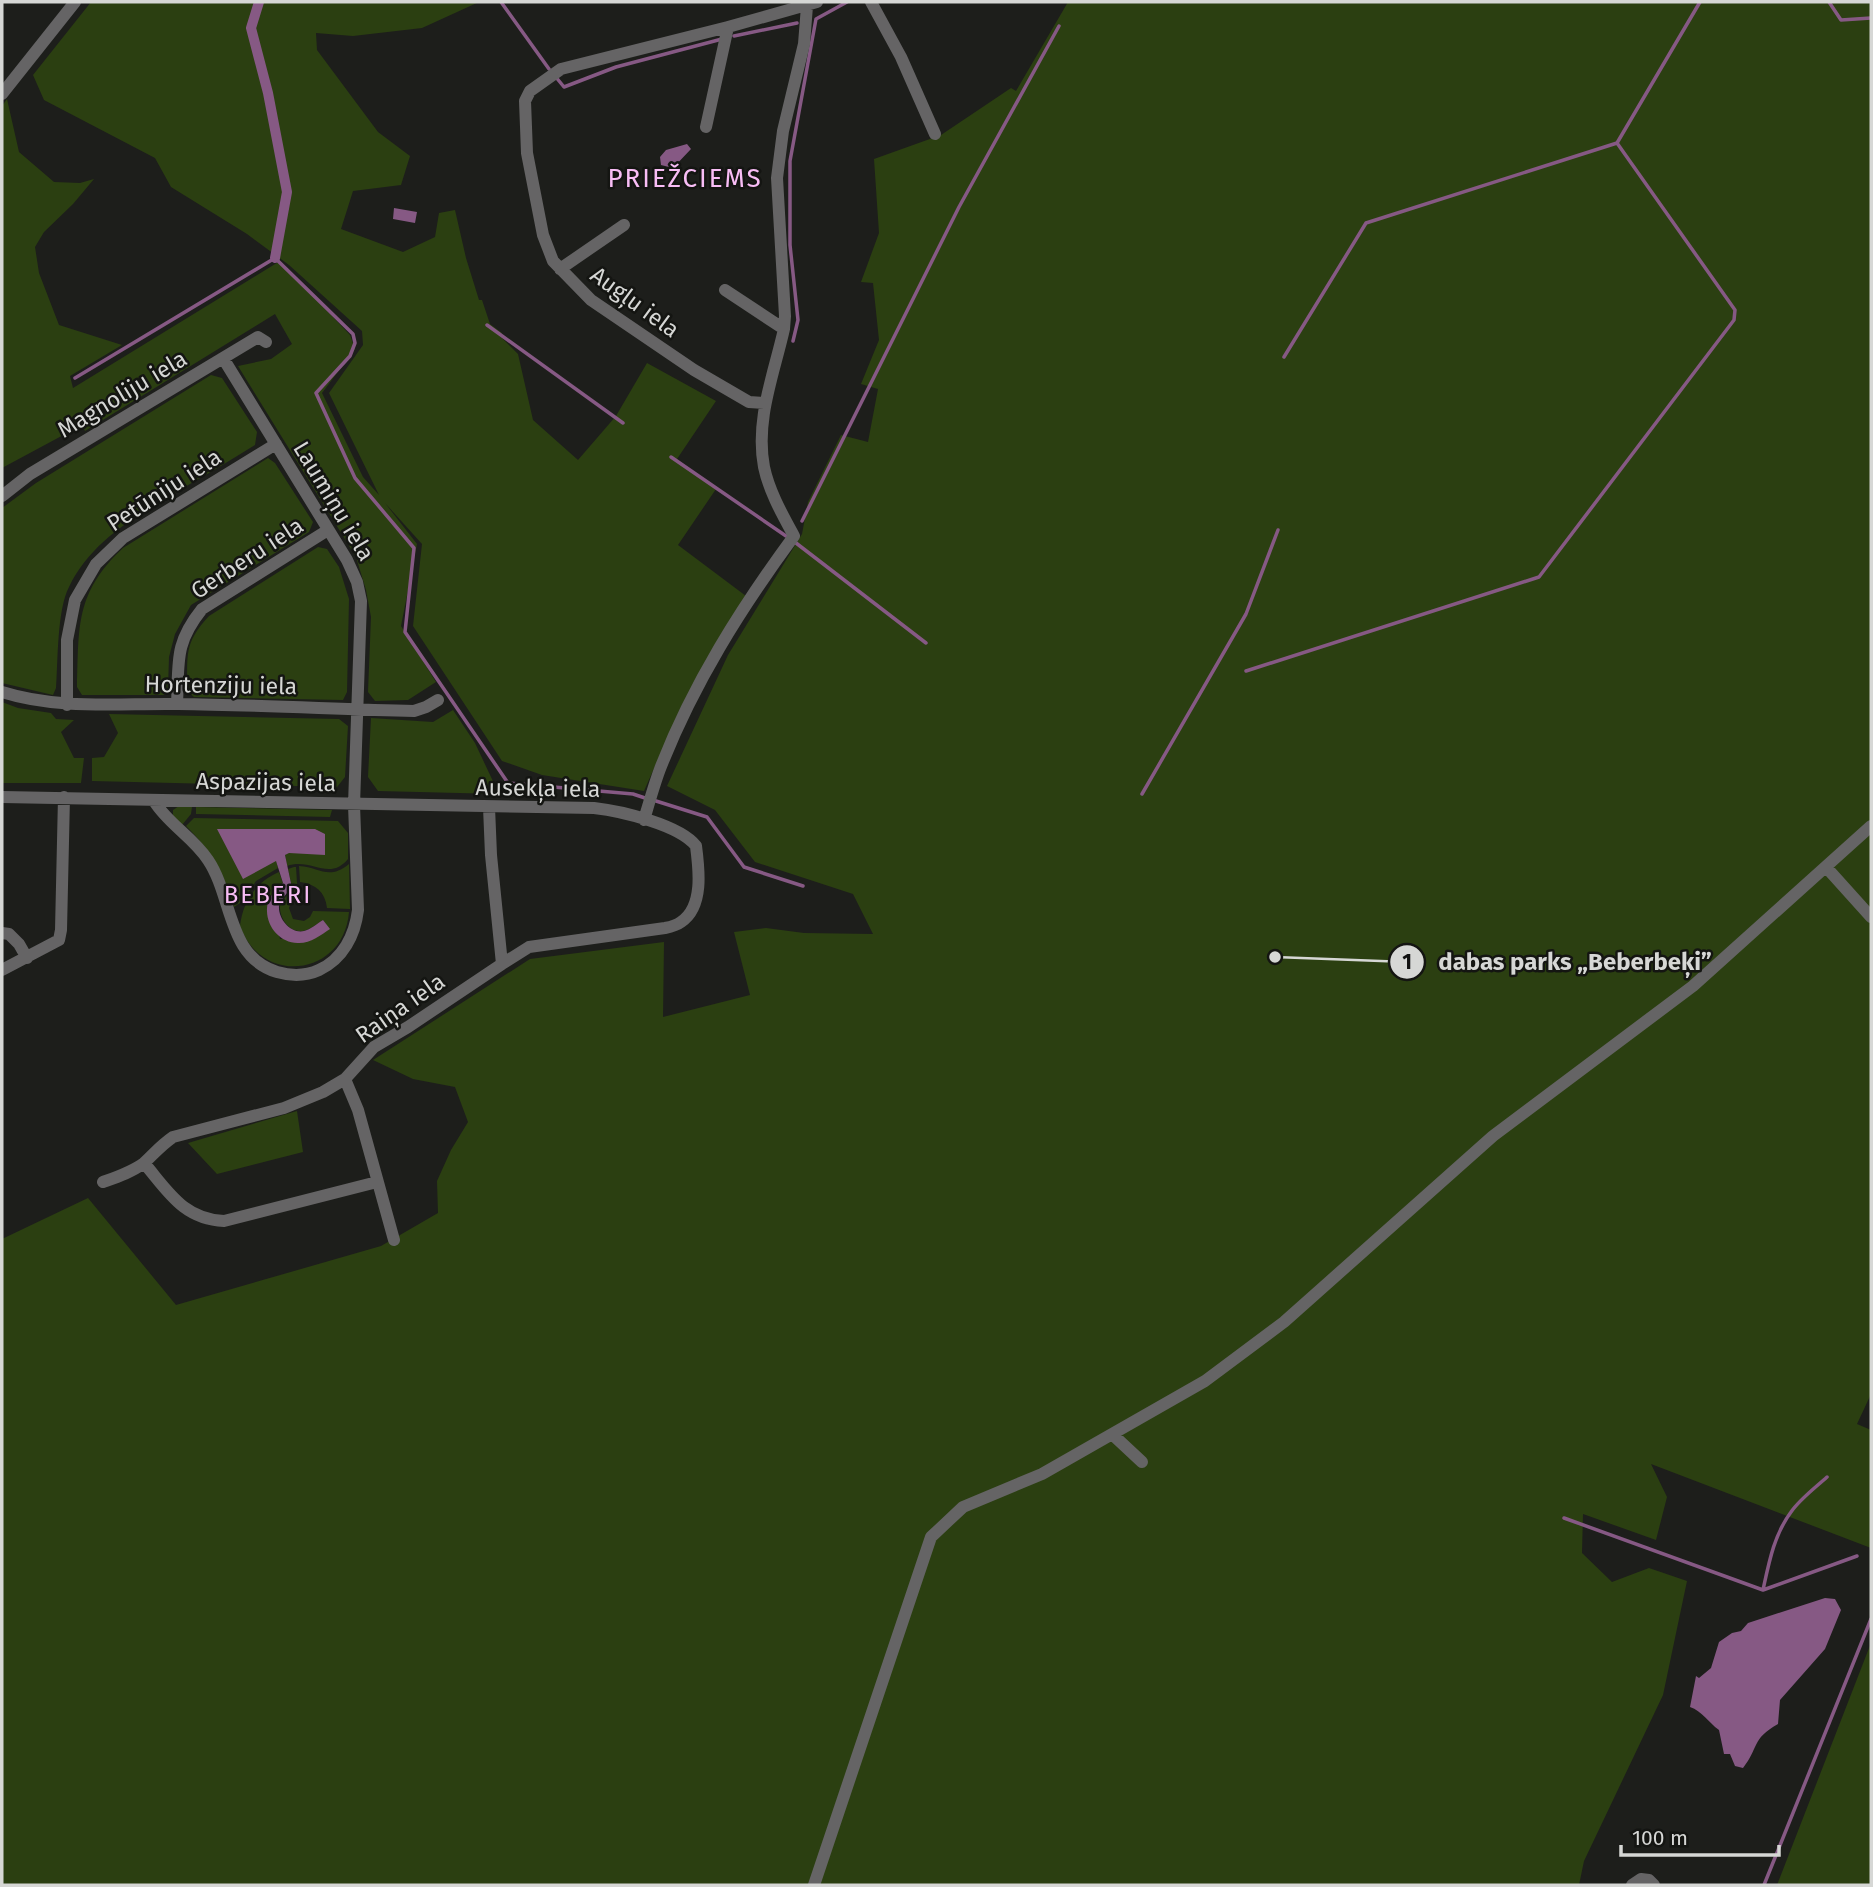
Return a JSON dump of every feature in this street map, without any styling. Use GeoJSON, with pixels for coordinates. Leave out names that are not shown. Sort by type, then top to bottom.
{"type":"FeatureCollection","features":[{"type":"Feature","properties":{"kind":"street"},"geometry":{"type":"LineString","coordinates":[[2,94],[75,2]]}},
{"type":"Feature","properties":{"kind":"street"},"geometry":{"type":"LineString","coordinates":[[871,2],[901,57],[935,134]]}},
{"type":"Feature","properties":{"kind":"street"},"geometry":{"type":"LineString","coordinates":[[644,820],[660,768],[700,684],[726,635],[794,536],[771,491],[762,451],[765,403],[784,329],[777,178],[783,131],[812,4],[728,27],[706,127]]}},
{"type":"Feature","properties":{"kind":"street","name":"Augļu iela"},"geometry":{"type":"LineString","coordinates":[[728,27],[585,62],[551,74],[530,91],[525,102],[527,153],[543,235],[559,269],[591,300],[682,362],[749,402],[765,403]]}},
{"type":"Feature","properties":{"kind":"street"},"geometry":{"type":"LineString","coordinates":[[559,269],[624,225]]}},
{"type":"Feature","properties":{"kind":"street"},"geometry":{"type":"LineString","coordinates":[[725,290],[784,329]]}},
{"type":"Feature","properties":{"kind":"street","name":"Magnoliju iela"},"geometry":{"type":"LineString","coordinates":[[2,496],[30,474],[258,337],[266,342]]}},
{"type":"Feature","properties":{"kind":"street","name":"Laumiņu iela"},"geometry":{"type":"LineString","coordinates":[[223,358],[357,582],[361,601],[354,805]]}},
{"type":"Feature","properties":{"kind":"street","name":"Petūniju iela"},"geometry":{"type":"LineString","coordinates":[[67,705],[67,640],[75,600],[96,564],[123,538],[276,444]]}},
{"type":"Feature","properties":{"kind":"street","name":"Gerberu iela"},"geometry":{"type":"LineString","coordinates":[[177,704],[180,645],[189,626],[202,609],[328,530]]}},
{"type":"Feature","properties":{"kind":"street","name":"Hortenziju iela"},"geometry":{"type":"LineString","coordinates":[[2,692],[20,698],[67,705],[177,704],[414,711],[426,708],[438,700]]}},
{"type":"Feature","properties":{"kind":"street","name":"Aspazijas iela"},"geometry":{"type":"LineString","coordinates":[[2,797],[64,797],[354,805],[358,910],[356,927],[350,939],[330,963],[308,974],[295,975],[268,970],[252,959],[241,946],[221,886],[208,860],[197,845],[165,817],[155,800]]}},
{"type":"Feature","properties":{"kind":"street"},"geometry":{"type":"LineString","coordinates":[[2,970],[59,940],[64,797]]}},
{"type":"Feature","properties":{"kind":"street","name":"Ausekļa iela"},"geometry":{"type":"LineString","coordinates":[[354,805],[594,808],[644,820],[682,834],[696,846],[698,896],[691,912],[681,923],[665,928],[529,947],[502,964]]}},
{"type":"Feature","properties":{"kind":"street"},"geometry":{"type":"LineString","coordinates":[[489,807],[502,964]]}},
{"type":"Feature","properties":{"kind":"street"},"geometry":{"type":"LineString","coordinates":[[814,1885],[931,1536],[963,1507],[1042,1475],[1205,1381],[1284,1322],[1493,1136],[1693,986],[1871,826]]}},
{"type":"Feature","properties":{"kind":"street"},"geometry":{"type":"LineString","coordinates":[[1826,867],[1871,917]]}},
{"type":"Feature","properties":{"kind":"street"},"geometry":{"type":"LineString","coordinates":[[2,933],[9,933],[27,958]]}},
{"type":"Feature","properties":{"kind":"street","name":"Raiņa iela"},"geometry":{"type":"LineString","coordinates":[[103,1182],[144,1163],[157,1147],[173,1137],[284,1108],[323,1092],[345,1079],[374,1047],[502,964]]}},
{"type":"Feature","properties":{"kind":"street"},"geometry":{"type":"LineString","coordinates":[[345,1079],[358,1110],[394,1240]]}},
{"type":"Feature","properties":{"kind":"street"},"geometry":{"type":"LineString","coordinates":[[144,1163],[181,1207],[197,1217],[210,1220],[224,1221],[377,1182]]}},
{"type":"Feature","properties":{"kind":"street"},"geometry":{"type":"LineString","coordinates":[[1112,1434],[1142,1462]]}},
{"type":"Feature","properties":{"kind":"street"},"geometry":{"type":"LineString","coordinates":[[1632,1885],[1637,1880],[1648,1878]]}},
{"type":"Feature","properties":{"kind":"green space"},"geometry":{"type":"Polygon","coordinates":[[[91,2],[479,2],[422,28],[353,36],[316,33],[317,50],[378,132],[410,156],[401,185],[353,191],[341,229],[403,252],[435,237],[439,213],[455,210],[479,300],[482,300],[490,324],[502,333],[500,336],[518,354],[533,420],[578,460],[616,416],[647,363],[716,401],[677,459],[716,489],[678,545],[746,596],[682,705],[644,791],[542,775],[502,761],[413,626],[422,544],[385,503],[417,544],[401,626],[436,682],[408,700],[375,701],[368,692],[371,617],[356,557],[238,366],[271,359],[292,344],[275,314],[85,431],[82,425],[2,468],[2,106],[7,99],[19,152],[54,182],[80,183],[94,179],[44,232],[35,247],[39,273],[59,325],[122,345],[70,376],[73,388],[280,261],[350,335],[355,349],[322,393],[363,477],[379,495],[329,393],[363,345],[362,331],[289,265],[247,234],[171,187],[155,158],[44,100],[33,75],[91,2]]]}},
{"type":"Feature","properties":{"kind":"green space"},"geometry":{"type":"Polygon","coordinates":[[[1068,2],[1871,2],[1871,1394],[1857,1424],[1871,1430],[1871,1548],[1651,1464],[1667,1497],[1656,1540],[1583,1514],[1582,1553],[1612,1582],[1649,1568],[1687,1581],[1663,1695],[1584,1861],[1579,1885],[2,1885],[2,1239],[88,1198],[176,1305],[381,1246],[438,1213],[437,1181],[468,1122],[455,1087],[413,1079],[373,1060],[530,959],[664,942],[663,1017],[750,995],[734,932],[766,928],[804,933],[873,934],[853,894],[755,862],[715,810],[667,786],[728,655],[802,534],[808,502],[841,435],[868,442],[878,389],[861,384],[879,340],[873,283],[861,282],[879,233],[874,159],[941,135],[1011,88],[1016,91],[1068,2]]]}},
{"type":"Feature","properties":{"kind":"green space"},"geometry":{"type":"Polygon","coordinates":[[[211,375],[222,378],[257,432],[255,445],[130,521],[89,556],[65,597],[59,636],[56,688],[53,695],[2,683],[2,508],[36,483],[211,375]]]}},
{"type":"Feature","properties":{"kind":"green space"},"geometry":{"type":"Polygon","coordinates":[[[268,458],[275,463],[313,522],[309,532],[191,605],[175,634],[169,657],[168,689],[164,695],[82,695],[77,687],[78,646],[83,612],[96,580],[107,564],[123,548],[268,458]]]}},
{"type":"Feature","properties":{"kind":"green space"},"geometry":{"type":"Polygon","coordinates":[[[318,547],[327,549],[339,567],[349,599],[347,692],[343,700],[194,697],[187,691],[191,643],[209,616],[318,547]]]}},
{"type":"Feature","properties":{"kind":"green space"},"geometry":{"type":"Polygon","coordinates":[[[2,702],[18,708],[51,713],[56,719],[74,720],[61,732],[74,758],[84,758],[81,783],[2,783],[2,702]]]}},
{"type":"Feature","properties":{"kind":"green space"},"geometry":{"type":"Polygon","coordinates":[[[453,710],[475,743],[499,794],[378,791],[368,777],[371,718],[433,722],[453,710]]]}},
{"type":"Feature","properties":{"kind":"green space"},"geometry":{"type":"Polygon","coordinates":[[[109,714],[339,719],[348,726],[345,777],[337,787],[92,781],[92,758],[104,757],[118,733],[109,714]]]}},
{"type":"Feature","properties":{"kind":"green space"},"geometry":{"type":"Polygon","coordinates":[[[179,806],[192,807],[191,814],[182,825],[173,817],[173,810],[179,806]]]}},
{"type":"Feature","properties":{"kind":"green space"},"geometry":{"type":"Polygon","coordinates":[[[196,807],[332,810],[330,817],[196,814],[196,807]]]}},
{"type":"Feature","properties":{"kind":"green space"},"geometry":{"type":"Polygon","coordinates":[[[194,818],[338,821],[348,833],[348,859],[334,869],[304,864],[287,866],[285,855],[315,829],[276,860],[278,868],[256,881],[243,901],[234,907],[216,863],[186,826],[194,818]]]}},
{"type":"Feature","properties":{"kind":"green space"},"geometry":{"type":"Polygon","coordinates":[[[349,864],[350,909],[327,908],[319,890],[300,882],[299,866],[335,872],[349,864]]]}},
{"type":"Feature","properties":{"kind":"green space"},"geometry":{"type":"Polygon","coordinates":[[[296,867],[298,898],[292,901],[289,908],[293,919],[304,921],[313,911],[349,912],[344,933],[333,950],[318,961],[301,966],[283,965],[266,959],[251,946],[240,926],[244,908],[252,893],[264,881],[279,872],[283,883],[272,893],[280,939],[329,929],[323,920],[303,931],[293,930],[283,919],[280,905],[292,888],[288,869],[296,867]]]}},
{"type":"Feature","properties":{"kind":"green space"},"geometry":{"type":"Polygon","coordinates":[[[297,1111],[303,1152],[217,1174],[188,1143],[297,1111]]]}},
{"type":"Feature","properties":{"kind":"green space"},"geometry":{"type":"Polygon","coordinates":[[[1871,1643],[1871,1885],[1777,1885],[1871,1643]]]}},
{"type":"Feature","properties":{"kind":"shaded area"},"geometry":{"type":"Polygon","coordinates":[[[687,144],[691,149],[673,168],[661,165],[660,157],[666,150],[687,144]]]}},
{"type":"Feature","properties":{"kind":"shaded area"},"geometry":{"type":"Polygon","coordinates":[[[394,208],[417,212],[415,223],[393,219],[394,208]]]}},
{"type":"Feature","properties":{"kind":"shaded area"},"geometry":{"type":"Polygon","coordinates":[[[217,829],[315,829],[325,834],[325,855],[285,855],[292,888],[281,901],[279,911],[286,924],[294,930],[306,930],[323,920],[330,929],[303,943],[293,943],[281,938],[273,929],[267,911],[274,892],[283,883],[276,861],[243,879],[217,829]]]}},
{"type":"Feature","properties":{"kind":"shaded area"},"geometry":{"type":"Polygon","coordinates":[[[1825,1598],[1835,1599],[1841,1610],[1825,1649],[1780,1700],[1778,1724],[1759,1739],[1743,1768],[1735,1766],[1730,1754],[1724,1754],[1719,1730],[1690,1707],[1696,1676],[1699,1678],[1711,1668],[1719,1642],[1732,1633],[1741,1631],[1748,1623],[1825,1598]]]}},
{"type":"Feature","properties":{"kind":"waterway"},"geometry":{"type":"LineString","coordinates":[[259,2],[251,28],[268,93],[287,192],[275,258]]}},
{"type":"Feature","properties":{"kind":"waterway"},"geometry":{"type":"LineString","coordinates":[[501,2],[549,69]]}},
{"type":"Feature","properties":{"kind":"waterway"},"geometry":{"type":"LineString","coordinates":[[793,341],[798,320],[790,245],[790,161],[816,19],[847,2]]}},
{"type":"Feature","properties":{"kind":"waterway"},"geometry":{"type":"LineString","coordinates":[[1284,357],[1366,223],[1617,143],[1700,2]]}},
{"type":"Feature","properties":{"kind":"waterway"},"geometry":{"type":"LineString","coordinates":[[1829,2],[1841,20],[1871,18]]}},
{"type":"Feature","properties":{"kind":"waterway"},"geometry":{"type":"LineString","coordinates":[[734,36],[797,23]]}},
{"type":"Feature","properties":{"kind":"waterway"},"geometry":{"type":"LineString","coordinates":[[802,521],[959,207],[1059,26]]}},
{"type":"Feature","properties":{"kind":"waterway"},"geometry":{"type":"LineString","coordinates":[[555,76],[564,87],[616,67],[722,39]]}},
{"type":"Feature","properties":{"kind":"waterway"},"geometry":{"type":"LineString","coordinates":[[1246,671],[1539,577],[1734,320],[1735,310],[1617,143]]}},
{"type":"Feature","properties":{"kind":"waterway"},"geometry":{"type":"LineString","coordinates":[[75,378],[275,258],[353,334],[355,343],[350,356],[316,393],[355,478],[414,548],[405,632],[508,783],[633,794],[645,798]]}},
{"type":"Feature","properties":{"kind":"waterway"},"geometry":{"type":"LineString","coordinates":[[487,325],[623,423]]}},
{"type":"Feature","properties":{"kind":"waterway"},"geometry":{"type":"LineString","coordinates":[[671,457],[786,536]]}},
{"type":"Feature","properties":{"kind":"waterway"},"geometry":{"type":"LineString","coordinates":[[1142,794],[1246,614],[1278,530]]}},
{"type":"Feature","properties":{"kind":"waterway"},"geometry":{"type":"LineString","coordinates":[[796,543],[926,643]]}},
{"type":"Feature","properties":{"kind":"waterway"},"geometry":{"type":"LineString","coordinates":[[656,801],[707,817],[744,867],[803,886]]}},
{"type":"Feature","properties":{"kind":"waterway"},"geometry":{"type":"LineString","coordinates":[[1763,1590],[1773,1549],[1785,1521],[1799,1503],[1827,1477]]}},
{"type":"Feature","properties":{"kind":"waterway"},"geometry":{"type":"LineString","coordinates":[[1564,1518],[1763,1590],[1857,1556]]}},
{"type":"Feature","properties":{"kind":"waterway"},"geometry":{"type":"LineString","coordinates":[[1764,1885],[1871,1619]]}},
{"type":"Feature","properties":{"kind":"place","name":"dabas parks „Beberbeķi”"},"geometry":{"type":"Point","coordinates":[1275,957]}},
{"type":"Feature","properties":{"kind":"district","name":"PRIEŽCIEMS"},"geometry":{"type":"Point","coordinates":[685,178]}},
{"type":"Feature","properties":{"kind":"district","name":"BEBERI"},"geometry":{"type":"Point","coordinates":[268,895]}}]}
